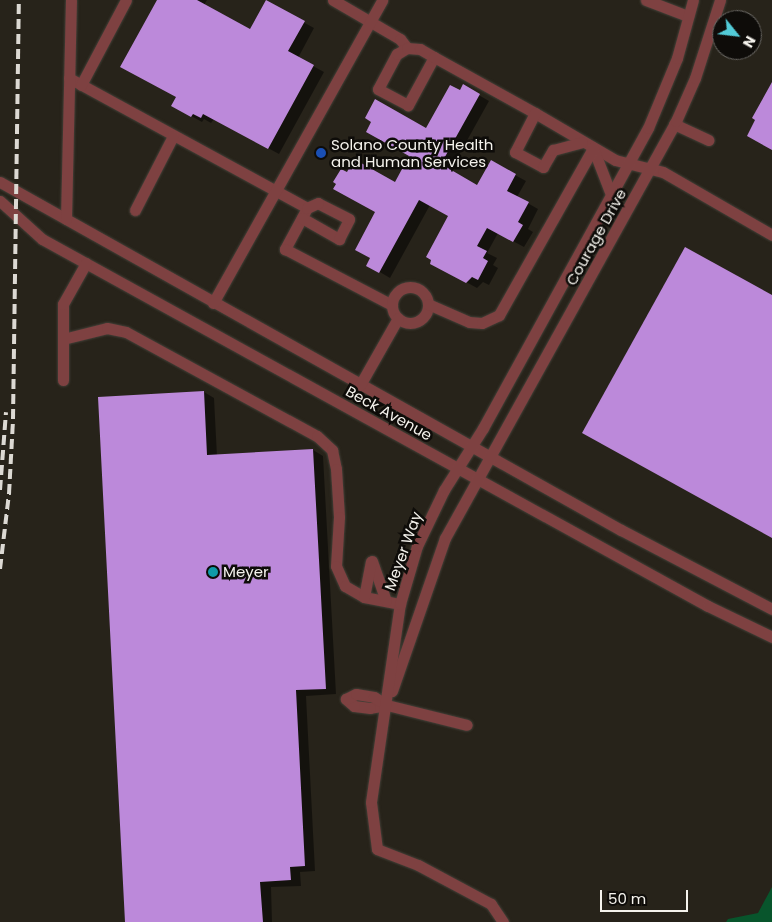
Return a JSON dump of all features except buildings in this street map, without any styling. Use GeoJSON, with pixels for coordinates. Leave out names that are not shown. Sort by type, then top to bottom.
{"type":"FeatureCollection","features":[{"type":"Feature","properties":{"kind":"street"},"geometry":{"type":"LineString","coordinates":[[66,219],[71,0]]}},
{"type":"Feature","properties":{"kind":"street"},"geometry":{"type":"LineString","coordinates":[[70,18],[80,0]]}},
{"type":"Feature","properties":{"kind":"street"},"geometry":{"type":"LineString","coordinates":[[81,85],[126,0]]}},
{"type":"Feature","properties":{"kind":"street"},"geometry":{"type":"LineString","coordinates":[[333,0],[400,39],[407,48]]}},
{"type":"Feature","properties":{"kind":"street"},"geometry":{"type":"LineString","coordinates":[[213,303],[382,0]]}},
{"type":"Feature","properties":{"kind":"street"},"geometry":{"type":"LineString","coordinates":[[646,0],[688,16]]}},
{"type":"Feature","properties":{"kind":"street","name":"Courage Drive"},"geometry":{"type":"LineString","coordinates":[[471,446],[610,192],[648,128],[677,58],[693,0]]}},
{"type":"Feature","properties":{"kind":"street","name":"Courage Drive"},"geometry":{"type":"LineString","coordinates":[[478,479],[651,170],[694,78],[720,0]]}},
{"type":"Feature","properties":{"kind":"street"},"geometry":{"type":"LineString","coordinates":[[434,57],[408,105],[378,89],[398,54],[407,48],[420,49],[535,114],[593,148],[628,164],[663,172],[772,235]]}},
{"type":"Feature","properties":{"kind":"street"},"geometry":{"type":"LineString","coordinates":[[69,78],[275,192],[305,213],[285,249],[392,305],[398,318],[409,323],[420,320],[428,304]]}},
{"type":"Feature","properties":{"kind":"street"},"geometry":{"type":"LineString","coordinates":[[535,114],[515,152],[543,167],[552,150],[582,142]]}},
{"type":"Feature","properties":{"kind":"street"},"geometry":{"type":"LineString","coordinates":[[674,124],[708,140]]}},
{"type":"Feature","properties":{"kind":"street"},"geometry":{"type":"LineString","coordinates":[[135,210],[173,136]]}},
{"type":"Feature","properties":{"kind":"street"},"geometry":{"type":"LineString","coordinates":[[593,148],[610,192]]}},
{"type":"Feature","properties":{"kind":"street"},"geometry":{"type":"LineString","coordinates":[[392,305],[395,294],[410,287],[424,293],[428,304],[469,322],[482,323],[499,315],[593,148]]}},
{"type":"Feature","properties":{"kind":"street","name":"Beck Avenue"},"geometry":{"type":"LineString","coordinates":[[0,182],[360,385],[717,582],[772,609]]}},
{"type":"Feature","properties":{"kind":"street","name":"Beck Avenue"},"geometry":{"type":"LineString","coordinates":[[0,201],[32,232],[86,263],[708,606],[772,637]]}},
{"type":"Feature","properties":{"kind":"street"},"geometry":{"type":"LineString","coordinates":[[63,380],[63,304],[86,263]]}},
{"type":"Feature","properties":{"kind":"street"},"geometry":{"type":"LineString","coordinates":[[360,385],[398,318]]}},
{"type":"Feature","properties":{"kind":"street"},"geometry":{"type":"LineString","coordinates":[[63,339],[107,328],[126,332],[316,436],[332,450],[336,469],[339,517],[336,566],[345,586],[364,598],[400,604]]}},
{"type":"Feature","properties":{"kind":"street","name":"Meyer Way"},"geometry":{"type":"LineString","coordinates":[[471,446],[417,546],[400,604],[387,704],[371,802],[377,849],[418,865],[490,904],[503,922]]}},
{"type":"Feature","properties":{"kind":"street","name":"Meyer Way"},"geometry":{"type":"LineString","coordinates":[[387,704],[445,538],[478,479]]}},
{"type":"Feature","properties":{"kind":"street"},"geometry":{"type":"LineString","coordinates":[[364,598],[372,561],[386,601]]}},
{"type":"Feature","properties":{"kind":"street"},"geometry":{"type":"LineString","coordinates":[[387,704],[467,725]]}},
{"type":"Feature","properties":{"kind":"green space"},"geometry":{"type":"Polygon","coordinates":[[[772,887],[772,922],[726,922],[728,919],[758,913],[772,887]]]}},
{"type":"Feature","properties":{"kind":"railway"},"geometry":{"type":"LineString","coordinates":[[0,569],[9,494],[13,419],[19,0]]}},
{"type":"Feature","properties":{"kind":"railway"},"geometry":{"type":"LineString","coordinates":[[0,490],[6,412]]}},
{"type":"Feature","properties":{"kind":"place","name":"Solano County Health and Human Services"},"geometry":{"type":"Point","coordinates":[321,153]}},
{"type":"Feature","properties":{"kind":"place","name":"Meyer"},"geometry":{"type":"Point","coordinates":[213,572]}}]}
